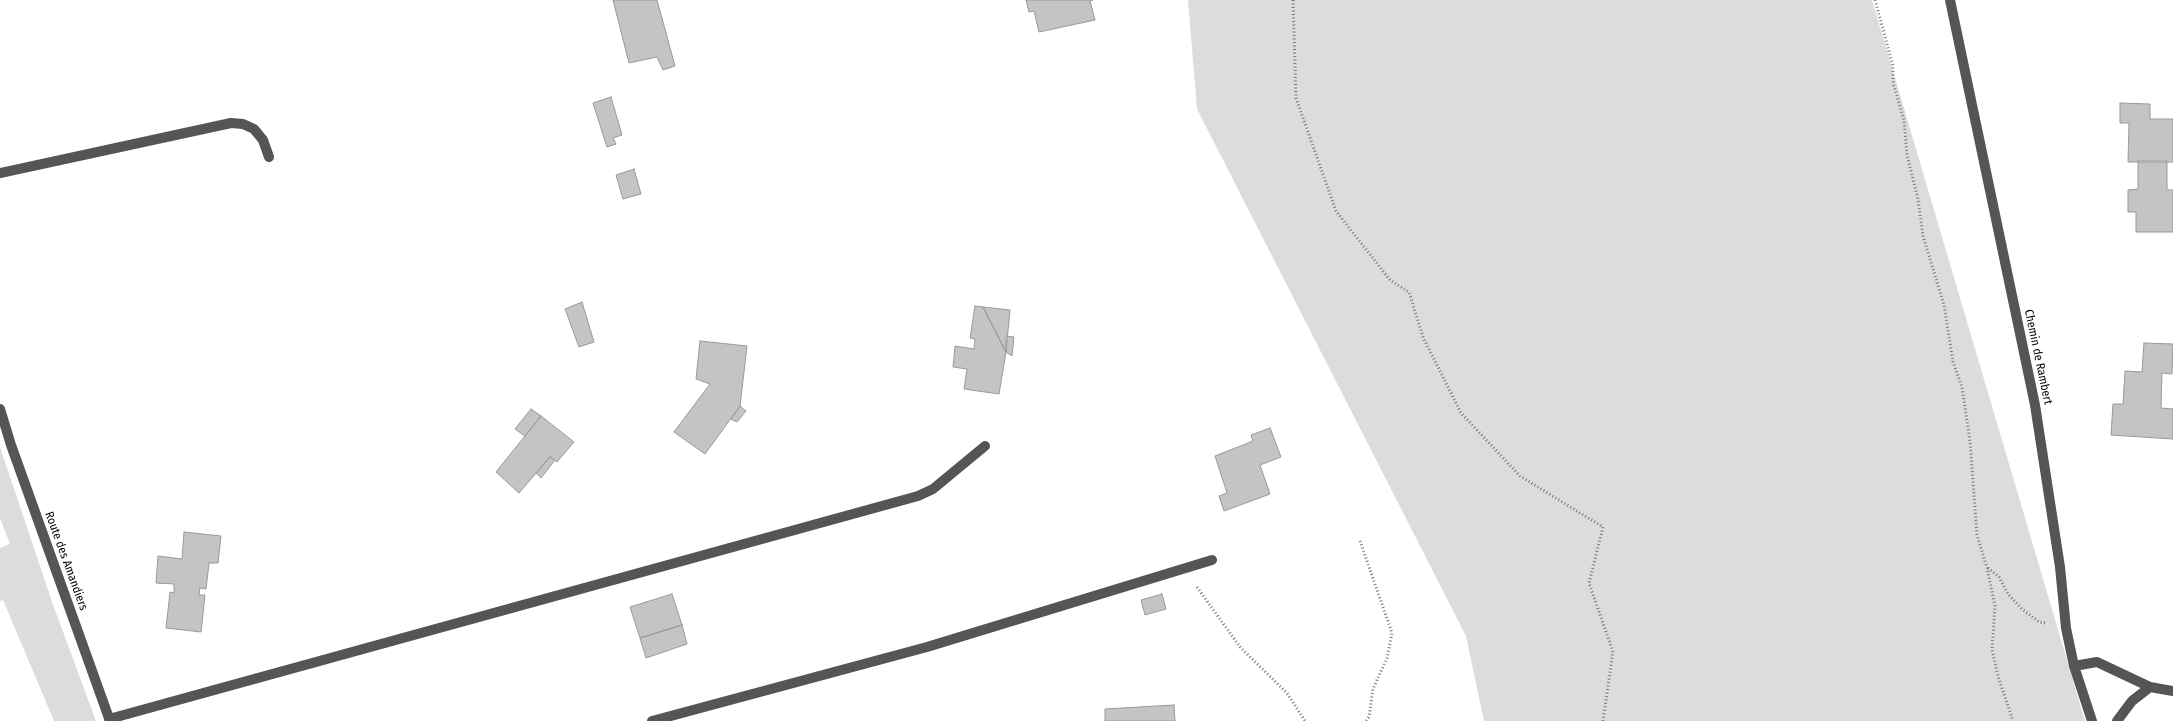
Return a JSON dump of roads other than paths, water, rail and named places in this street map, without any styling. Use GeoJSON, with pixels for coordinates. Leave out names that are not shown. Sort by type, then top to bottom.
{"type":"FeatureCollection","features":[{"type":"Feature","properties":{"kind":"street","name":"Chemin de Rambert"},"geometry":{"type":"LineString","coordinates":[[1950,0],[2035,405],[2060,567],[2066,628],[2074,666],[2092,721]]}},
{"type":"Feature","properties":{"kind":"street"},"geometry":{"type":"LineString","coordinates":[[0,173],[231,123],[243,124],[254,129],[263,140],[269,157]]}},
{"type":"Feature","properties":{"kind":"street","name":"Route des Amandiers"},"geometry":{"type":"LineString","coordinates":[[0,409],[11,445],[110,720]]}},
{"type":"Feature","properties":{"kind":"street"},"geometry":{"type":"LineString","coordinates":[[110,720],[918,496],[933,490],[985,446]]}},
{"type":"Feature","properties":{"kind":"street"},"geometry":{"type":"LineString","coordinates":[[652,721],[927,647],[1212,560]]}},
{"type":"Feature","properties":{"kind":"street"},"geometry":{"type":"LineString","coordinates":[[2074,666],[2097,662],[2150,686],[2173,691]]}},
{"type":"Feature","properties":{"kind":"street"},"geometry":{"type":"LineString","coordinates":[[2117,721],[2132,701],[2150,686]]}}]}
